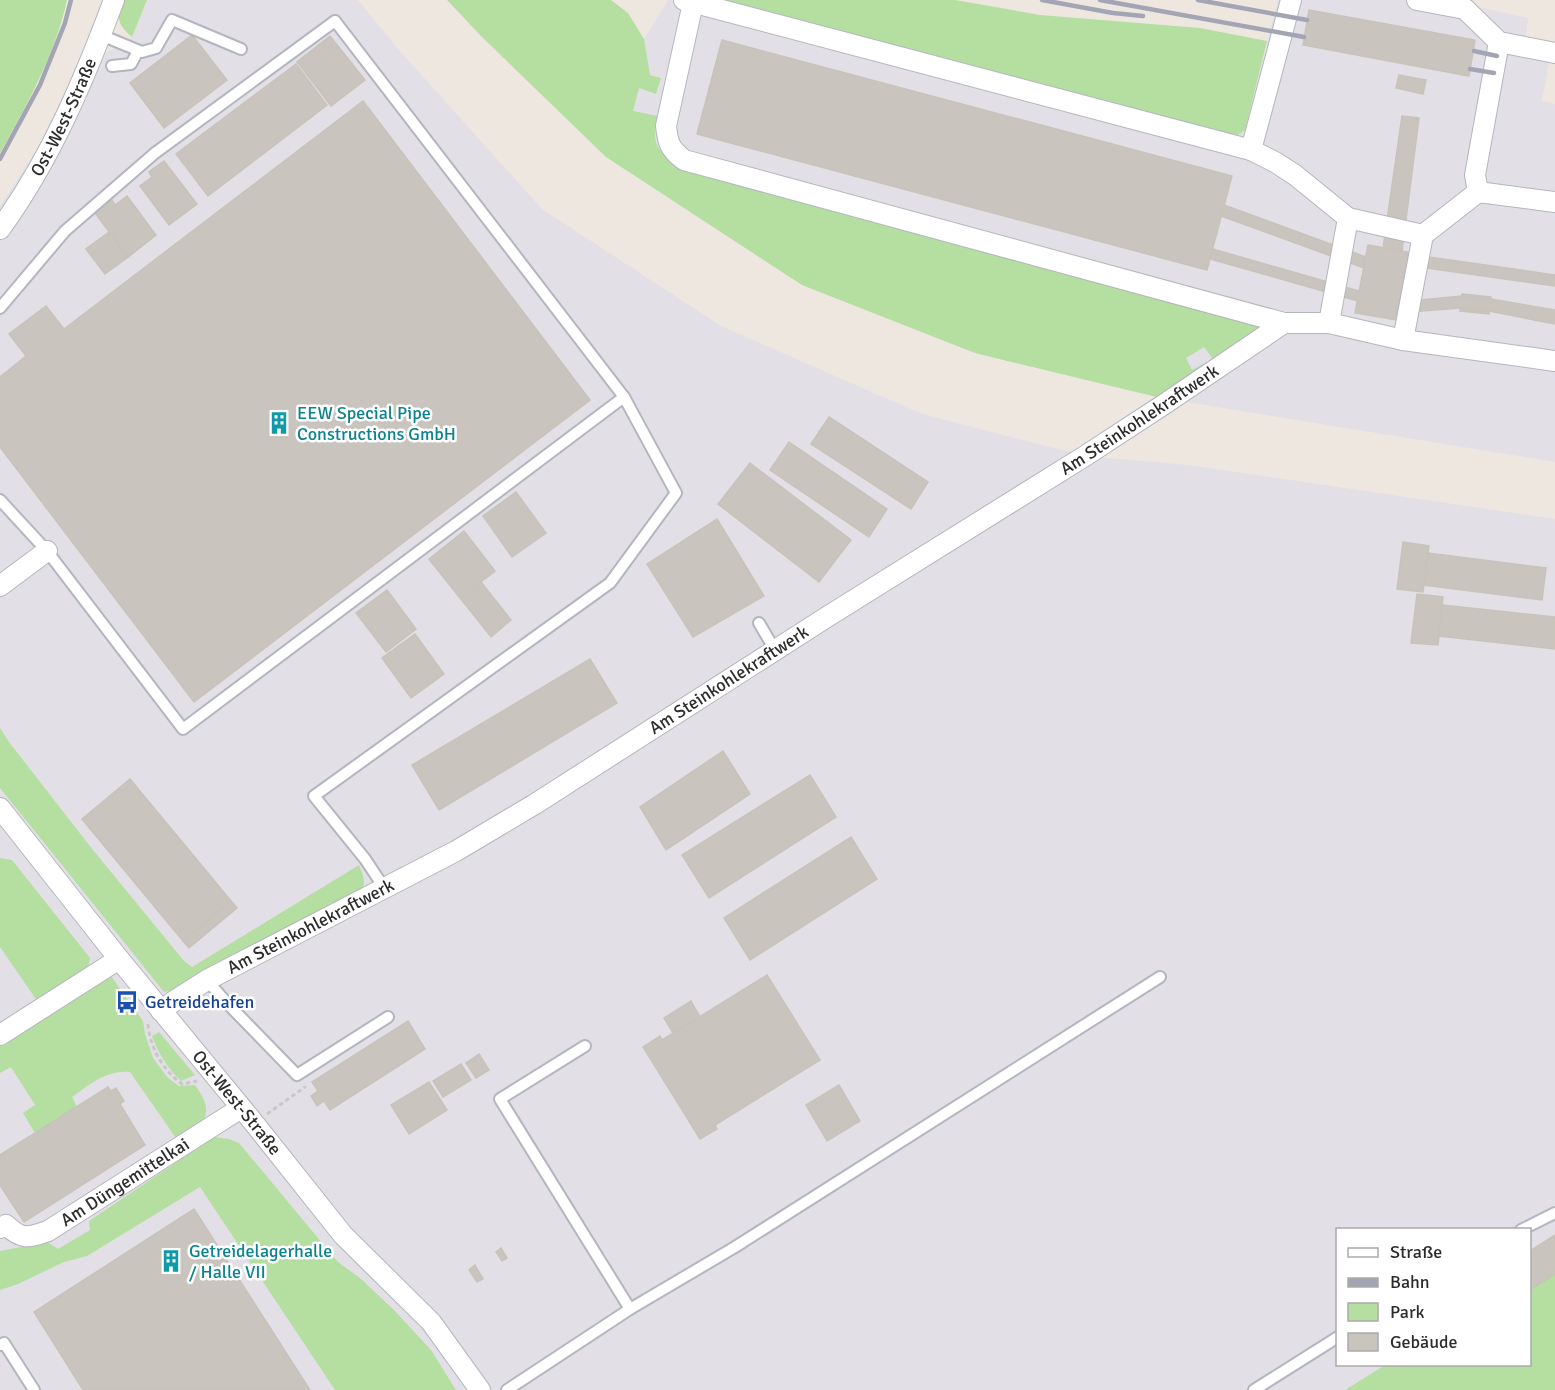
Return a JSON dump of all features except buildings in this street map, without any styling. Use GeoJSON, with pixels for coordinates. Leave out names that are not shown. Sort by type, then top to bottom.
{"type":"FeatureCollection","features":[{"type":"Feature","properties":{"kind":"street","name":"Ost-West-Straße"},"geometry":{"type":"LineString","coordinates":[[0,229],[44,160],[81,84],[114,0]]}},
{"type":"Feature","properties":{"kind":"street"},"geometry":{"type":"LineString","coordinates":[[1251,150],[1291,0]]}},
{"type":"Feature","properties":{"kind":"street"},"geometry":{"type":"LineString","coordinates":[[1417,0],[1465,9],[1499,42],[1555,53]]}},
{"type":"Feature","properties":{"kind":"street"},"geometry":{"type":"LineString","coordinates":[[1423,235],[1348,218],[1295,175],[1251,150],[688,2],[666,126],[667,140],[673,152],[684,160],[1284,323],[1329,323],[1403,340],[1555,361]]}},
{"type":"Feature","properties":{"kind":"street"},"geometry":{"type":"LineString","coordinates":[[1478,192],[1475,175],[1499,42]]}},
{"type":"Feature","properties":{"kind":"street"},"geometry":{"type":"LineString","coordinates":[[1403,340],[1423,235],[1478,192],[1555,202]]}},
{"type":"Feature","properties":{"kind":"street"},"geometry":{"type":"LineString","coordinates":[[1329,323],[1348,218]]}},
{"type":"Feature","properties":{"kind":"street","name":"Am Steinkohlekraftwerk"},"geometry":{"type":"LineString","coordinates":[[161,1011],[207,980],[456,851],[535,804],[775,650],[1085,456],[1284,323]]}},
{"type":"Feature","properties":{"kind":"street"},"geometry":{"type":"LineString","coordinates":[[0,586],[47,551]]}},
{"type":"Feature","properties":{"kind":"street","name":"Ost-West-Straße"},"geometry":{"type":"LineString","coordinates":[[2,815],[343,1235],[431,1322],[480,1390]]}},
{"type":"Feature","properties":{"kind":"street"},"geometry":{"type":"LineString","coordinates":[[0,1035],[119,959]]}},
{"type":"Feature","properties":{"kind":"street","name":"Am Düngemittelkai"},"geometry":{"type":"LineString","coordinates":[[2,1223],[17,1234],[30,1237],[48,1231],[241,1108]]}},
{"type":"Feature","properties":{"kind":"lane"},"geometry":{"type":"LineString","coordinates":[[101,35],[142,52],[156,48],[172,20],[241,49]]}},
{"type":"Feature","properties":{"kind":"lane"},"geometry":{"type":"LineString","coordinates":[[0,308],[65,231],[155,153],[336,21],[624,398],[676,493],[610,583],[314,796],[385,889]]}},
{"type":"Feature","properties":{"kind":"lane"},"geometry":{"type":"LineString","coordinates":[[112,66],[131,64],[138,51]]}},
{"type":"Feature","properties":{"kind":"lane"},"geometry":{"type":"LineString","coordinates":[[0,500],[47,551],[183,729],[624,398]]}},
{"type":"Feature","properties":{"kind":"lane"},"geometry":{"type":"LineString","coordinates":[[759,623],[775,650]]}},
{"type":"Feature","properties":{"kind":"lane"},"geometry":{"type":"LineString","coordinates":[[507,1390],[630,1309],[735,1247],[1160,977]]}},
{"type":"Feature","properties":{"kind":"lane"},"geometry":{"type":"LineString","coordinates":[[207,980],[297,1075],[388,1017]]}},
{"type":"Feature","properties":{"kind":"lane"},"geometry":{"type":"LineString","coordinates":[[585,1046],[500,1099],[630,1309]]}},
{"type":"Feature","properties":{"kind":"lane"},"geometry":{"type":"LineString","coordinates":[[1525,1228],[1555,1213]]}},
{"type":"Feature","properties":{"kind":"lane"},"geometry":{"type":"LineString","coordinates":[[1254,1390],[1336,1338]]}},
{"type":"Feature","properties":{"kind":"lane"},"geometry":{"type":"LineString","coordinates":[[0,1345],[3,1343],[34,1390]]}},
{"type":"Feature","properties":{"kind":"path"},"geometry":{"type":"LineString","coordinates":[[161,1011],[148,1021],[149,1035],[156,1053],[171,1075],[182,1084],[196,1081],[210,1070]]}},
{"type":"Feature","properties":{"kind":"path"},"geometry":{"type":"LineString","coordinates":[[254,1123],[305,1087],[297,1075]]}},
{"type":"Feature","properties":{"kind":"shaded area"},"geometry":{"type":"Polygon","coordinates":[[[147,0],[358,0],[399,50],[542,209],[721,326],[922,414],[1085,456],[1188,465],[1555,519],[1555,1274],[1531,1289],[1531,1228],[1336,1228],[1336,1366],[1383,1366],[1345,1390],[0,1390],[0,206],[38,148],[75,71],[132,37],[147,0]]]}},
{"type":"Feature","properties":{"kind":"shaded area"},"geometry":{"type":"Polygon","coordinates":[[[668,0],[716,0],[1235,136],[1245,130],[1278,0],[1446,0],[1528,18],[1526,37],[1552,44],[1542,101],[1555,104],[1555,462],[1161,398],[975,353],[802,285],[606,157],[644,39],[668,0]]]}},
{"type":"Feature","properties":{"kind":"green space"},"geometry":{"type":"Polygon","coordinates":[[[0,0],[67,0],[48,59],[0,153],[0,0]]]}},
{"type":"Feature","properties":{"kind":"green space"},"geometry":{"type":"Polygon","coordinates":[[[123,0],[147,0],[132,37],[119,20],[123,0]]]}},
{"type":"Feature","properties":{"kind":"green space"},"geometry":{"type":"Polygon","coordinates":[[[447,0],[611,0],[628,13],[644,39],[650,75],[661,78],[656,94],[639,88],[633,111],[658,116],[655,140],[664,155],[677,166],[1259,320],[1263,329],[1212,366],[1209,361],[1212,358],[1204,347],[1186,358],[1192,370],[1205,363],[1208,368],[1161,398],[975,353],[802,285],[606,157],[447,0]]]}},
{"type":"Feature","properties":{"kind":"green space"},"geometry":{"type":"Polygon","coordinates":[[[716,0],[955,0],[1040,15],[1200,28],[1267,41],[1245,130],[1236,136],[716,0]]]}},
{"type":"Feature","properties":{"kind":"green space"},"geometry":{"type":"Polygon","coordinates":[[[0,728],[93,850],[184,961],[192,967],[359,865],[364,885],[357,898],[174,990],[164,992],[0,788],[0,728]]]}},
{"type":"Feature","properties":{"kind":"green space"},"geometry":{"type":"Polygon","coordinates":[[[0,858],[12,860],[90,958],[87,974],[40,1005],[0,947],[0,858]]]}},
{"type":"Feature","properties":{"kind":"green space"},"geometry":{"type":"Polygon","coordinates":[[[111,976],[143,1021],[153,1058],[168,1078],[179,1086],[195,1085],[202,1096],[206,1111],[204,1118],[195,1129],[178,1141],[130,1072],[106,1075],[92,1083],[72,1097],[77,1107],[35,1133],[23,1113],[35,1105],[11,1067],[0,1073],[0,1040],[99,979],[111,976]]]}},
{"type":"Feature","properties":{"kind":"green space"},"geometry":{"type":"Polygon","coordinates":[[[159,1032],[195,1075],[181,1081],[172,1071],[152,1036],[159,1032]]]}},
{"type":"Feature","properties":{"kind":"green space"},"geometry":{"type":"Polygon","coordinates":[[[214,1137],[239,1143],[338,1262],[361,1279],[394,1310],[431,1350],[456,1390],[335,1390],[200,1187],[87,1256],[64,1262],[0,1290],[0,1251],[47,1242],[58,1249],[90,1230],[89,1221],[214,1137]]]}},
{"type":"Feature","properties":{"kind":"green space"},"geometry":{"type":"Polygon","coordinates":[[[1555,1274],[1555,1390],[1345,1390],[1383,1366],[1531,1366],[1531,1289],[1555,1274]]]}},
{"type":"Feature","properties":{"kind":"railway"},"geometry":{"type":"LineString","coordinates":[[0,159],[40,85],[65,23],[71,0]]}},
{"type":"Feature","properties":{"kind":"railway"},"geometry":{"type":"LineString","coordinates":[[1042,0],[1143,16]]}},
{"type":"Feature","properties":{"kind":"railway"},"geometry":{"type":"LineString","coordinates":[[1100,0],[1304,37]]}},
{"type":"Feature","properties":{"kind":"railway"},"geometry":{"type":"LineString","coordinates":[[1198,0],[1307,20]]}},
{"type":"Feature","properties":{"kind":"railway"},"geometry":{"type":"LineString","coordinates":[[1474,51],[1497,56]]}},
{"type":"Feature","properties":{"kind":"railway"},"geometry":{"type":"LineString","coordinates":[[1470,69],[1494,73]]}},
{"type":"Feature","properties":{"kind":"place","name":"EEW Special Pipe Constructions GmbH"},"geometry":{"type":"Point","coordinates":[279,423]}},
{"type":"Feature","properties":{"kind":"place","name":"Getreidehafen"},"geometry":{"type":"Point","coordinates":[127,1002]}},
{"type":"Feature","properties":{"kind":"place","name":"Getreidelagerhalle / Halle VII"},"geometry":{"type":"Point","coordinates":[171,1261]}}]}
